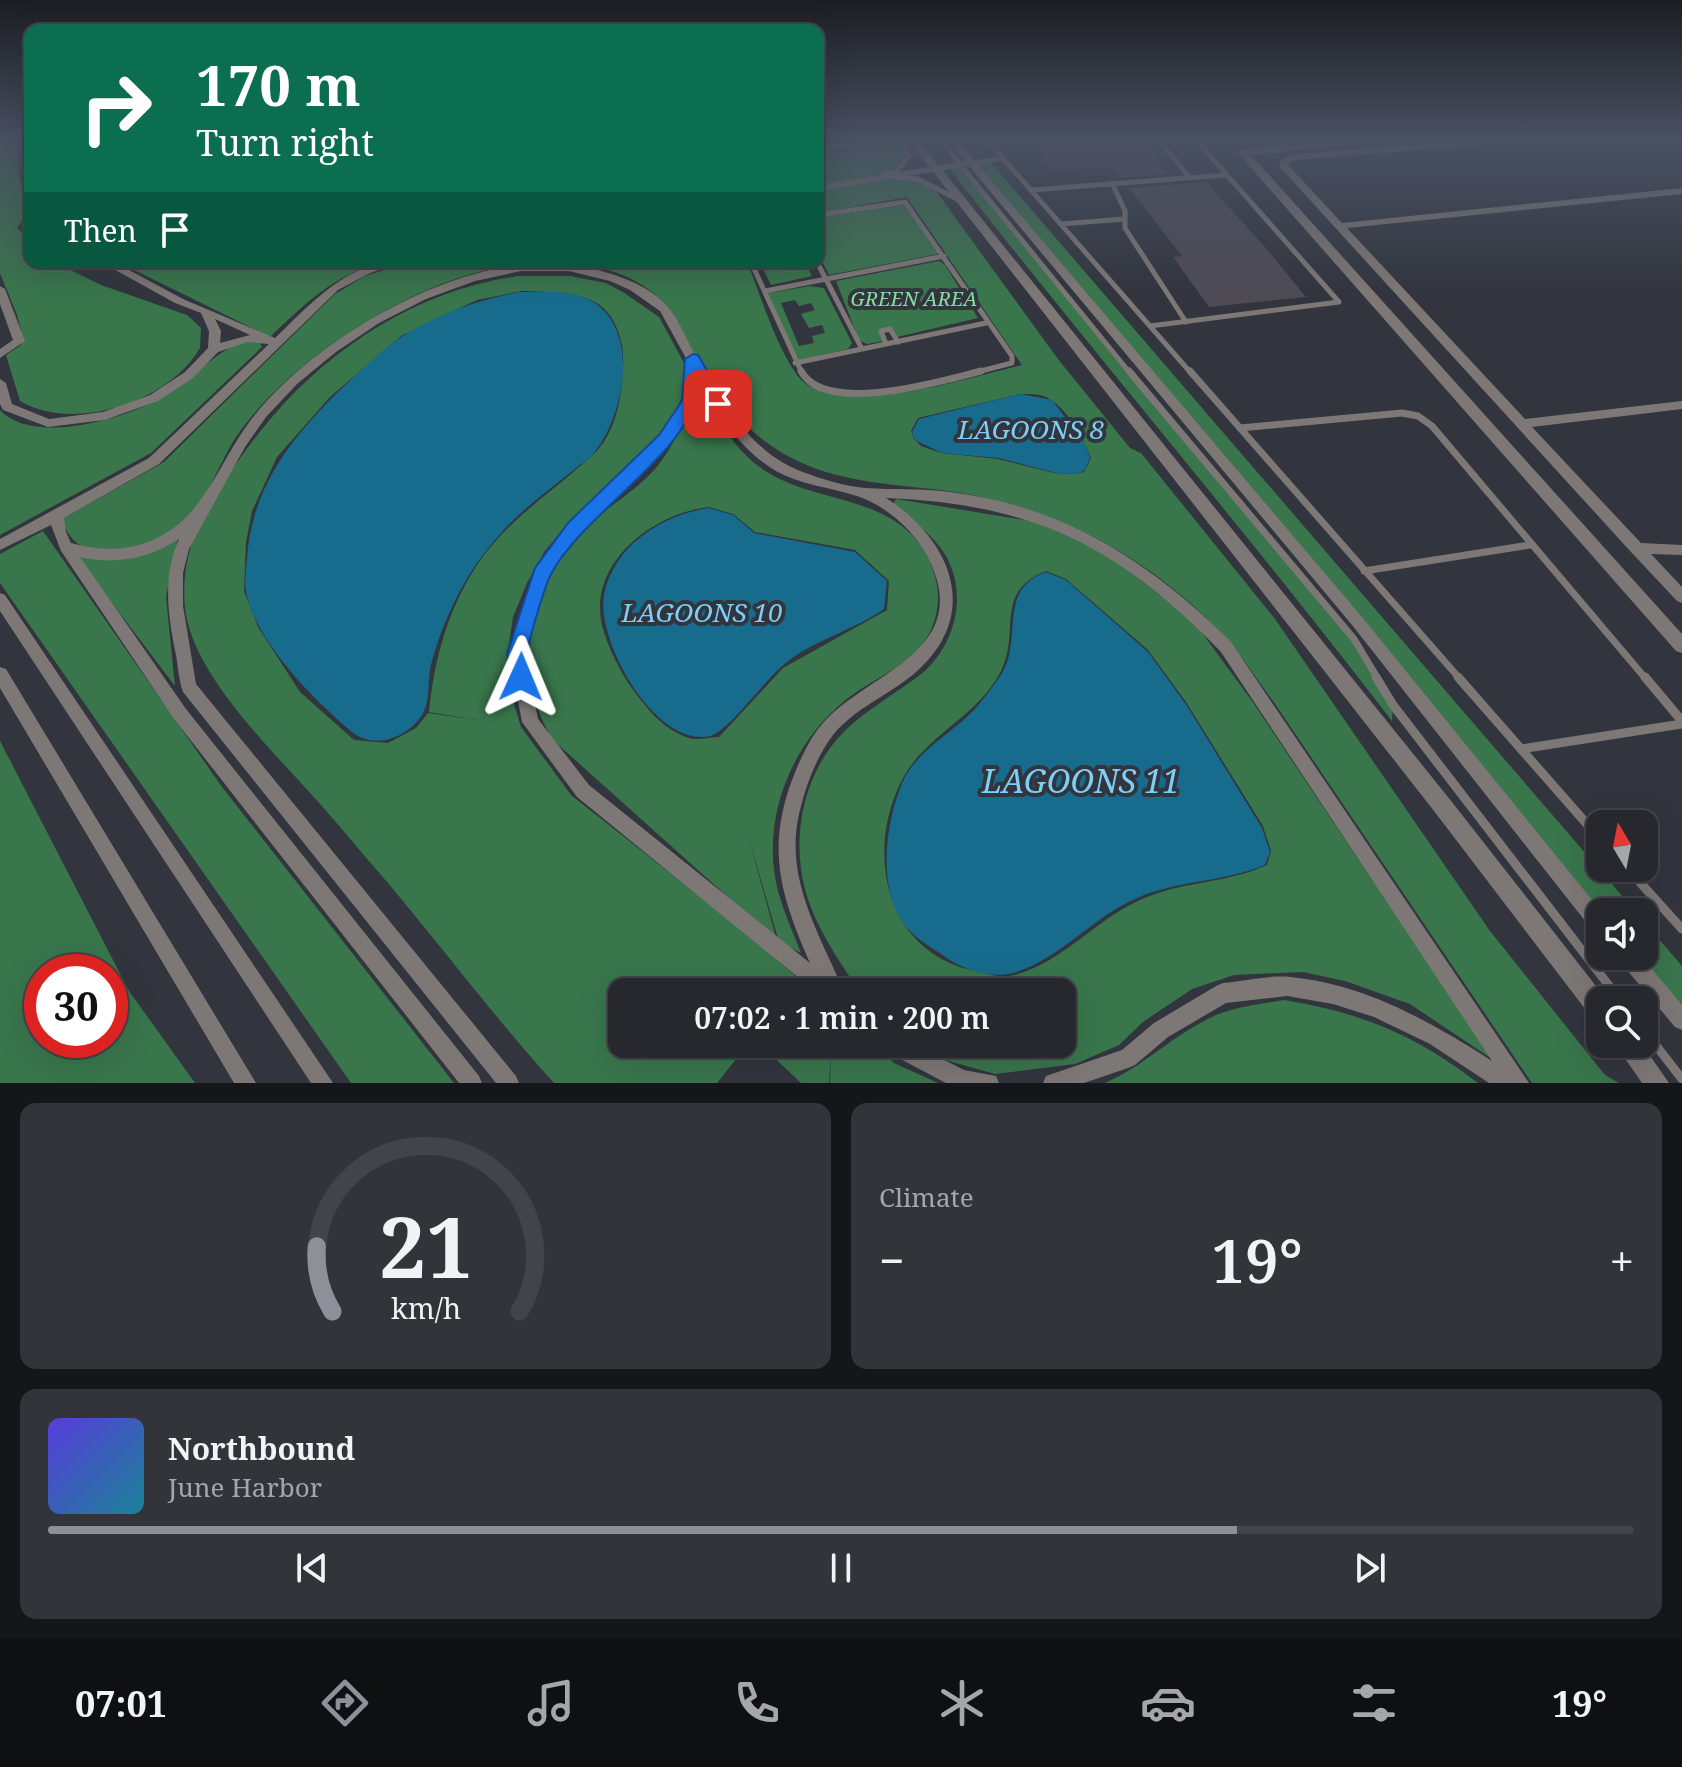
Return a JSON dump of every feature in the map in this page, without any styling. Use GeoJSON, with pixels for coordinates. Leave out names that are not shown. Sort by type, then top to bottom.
{"type":"FeatureCollection","features":[{"type":"Feature","properties":{"kind":"street"},"geometry":{"type":"LineString","coordinates":[[954,192],[1441,804],[1586,992]]}},
{"type":"Feature","properties":{"kind":"street"},"geometry":{"type":"LineString","coordinates":[[990,192],[1357,621],[1586,907]]}},
{"type":"Feature","properties":{"kind":"street"},"geometry":{"type":"LineString","coordinates":[[1277,192],[1682,646]]}},
{"type":"Feature","properties":{"kind":"street"},"geometry":{"type":"LineString","coordinates":[[1307,192],[1682,597]]}},
{"type":"Feature","properties":{"kind":"street"},"geometry":{"type":"LineString","coordinates":[[1338,226],[1677,192]]}},
{"type":"Feature","properties":{"kind":"street"},"geometry":{"type":"LineString","coordinates":[[117,268],[179,301],[277,343]]}},
{"type":"Feature","properties":{"kind":"street"},"geometry":{"type":"LineString","coordinates":[[0,545],[154,461],[334,288],[376,268]]}},
{"type":"Feature","properties":{"kind":"street"},"geometry":{"type":"LineString","coordinates":[[509,1083],[189,687],[179,640],[174,585],[179,555],[237,447],[264,412],[295,380],[363,325],[453,283],[509,270],[584,269],[634,288],[663,307],[738,432],[771,462],[796,476],[828,486],[954,497],[1034,516],[1083,534],[1118,554],[1192,610],[1226,647],[1519,1083]]}},
{"type":"Feature","properties":{"kind":"street"},"geometry":{"type":"LineString","coordinates":[[0,289],[19,341],[0,354]]}},
{"type":"Feature","properties":{"kind":"street"},"geometry":{"type":"LineString","coordinates":[[206,311],[215,331],[214,349]]}},
{"type":"Feature","properties":{"kind":"street"},"geometry":{"type":"LineString","coordinates":[[0,383],[7,407],[48,423],[105,416],[154,398],[189,375],[214,349],[246,338],[277,343]]}},
{"type":"Feature","properties":{"kind":"street"},"geometry":{"type":"LineString","coordinates":[[693,359],[690,402],[665,439],[575,527],[542,574],[517,654],[530,722],[583,791],[815,978]]}},
{"type":"Feature","properties":{"kind":"street"},"geometry":{"type":"LineString","coordinates":[[1521,424],[1682,405]]}},
{"type":"Feature","properties":{"kind":"street"},"geometry":{"type":"LineString","coordinates":[[826,978],[794,902],[787,835],[803,770],[827,729],[856,704],[916,666],[936,641],[947,610],[946,582],[920,533],[892,509],[862,491]]}},
{"type":"Feature","properties":{"kind":"street"},"geometry":{"type":"LineString","coordinates":[[66,547],[94,557],[127,556],[170,538],[192,522],[206,503]]}},
{"type":"Feature","properties":{"kind":"street"},"geometry":{"type":"LineString","coordinates":[[57,516],[59,532],[66,547],[180,714],[472,1083]]}},
{"type":"Feature","properties":{"kind":"street"},"geometry":{"type":"LineString","coordinates":[[1636,548],[1682,550]]}},
{"type":"Feature","properties":{"kind":"street"},"geometry":{"type":"LineString","coordinates":[[0,599],[323,1083]]}},
{"type":"Feature","properties":{"kind":"street"},"geometry":{"type":"LineString","coordinates":[[0,674],[246,1083]]}},
{"type":"Feature","properties":{"kind":"street"},"geometry":{"type":"LineString","coordinates":[[1640,970],[1682,1020]]}},
{"type":"Feature","properties":{"kind":"street"},"geometry":{"type":"LineString","coordinates":[[1053,1083],[1128,1058],[1161,1030],[1223,993],[1287,986],[1333,994],[1377,1008],[1437,1037],[1508,1083]]}},
{"type":"Feature","properties":{"kind":"street"},"geometry":{"type":"LineString","coordinates":[[919,1058],[962,1080],[989,1083]]}},
{"type":"Feature","properties":{"kind":"street"},"geometry":{"type":"LineString","coordinates":[[1638,1058],[1657,1083]]}},
{"type":"Feature","properties":{"kind":"lane"},"geometry":{"type":"LineString","coordinates":[[943,192],[963,202]]}},
{"type":"Feature","properties":{"kind":"lane"},"geometry":{"type":"LineString","coordinates":[[989,192],[1354,639],[1393,705],[1609,986]]}},
{"type":"Feature","properties":{"kind":"lane"},"geometry":{"type":"LineString","coordinates":[[1033,192],[1586,823]]}},
{"type":"Feature","properties":{"kind":"lane"},"geometry":{"type":"LineString","coordinates":[[1117,192],[1123,203],[1125,228],[1186,322]]}},
{"type":"Feature","properties":{"kind":"lane"},"geometry":{"type":"LineString","coordinates":[[1150,326],[1339,302],[1240,192]]}},
{"type":"Feature","properties":{"kind":"lane"},"geometry":{"type":"LineString","coordinates":[[754,268],[795,363],[803,376],[824,389],[858,395],[936,382],[1012,363],[1012,356],[986,323],[905,202],[824,214]]}},
{"type":"Feature","properties":{"kind":"lane"},"geometry":{"type":"LineString","coordinates":[[1061,224],[1124,219]]}},
{"type":"Feature","properties":{"kind":"lane"},"geometry":{"type":"LineString","coordinates":[[765,291],[944,256]]}},
{"type":"Feature","properties":{"kind":"lane"},"geometry":{"type":"LineString","coordinates":[[820,268],[862,349]]}},
{"type":"Feature","properties":{"kind":"lane"},"geometry":{"type":"LineString","coordinates":[[795,363],[986,323]]}},
{"type":"Feature","properties":{"kind":"lane"},"geometry":{"type":"LineString","coordinates":[[886,344],[881,331],[890,329],[898,342]]}},
{"type":"Feature","properties":{"kind":"lane"},"geometry":{"type":"LineString","coordinates":[[1240,428],[1402,413],[1418,416],[1432,426],[1682,722]]}},
{"type":"Feature","properties":{"kind":"lane"},"geometry":{"type":"LineString","coordinates":[[1364,571],[1530,545]]}},
{"type":"Feature","properties":{"kind":"lane"},"geometry":{"type":"LineString","coordinates":[[1521,749],[1682,722]]}},
{"type":"Feature","properties":{"kind":"lane"},"geometry":{"type":"LineString","coordinates":[[1640,882],[1682,929]]}},
{"type":"Feature","properties":{"kind":"lane"},"geometry":{"type":"LineString","coordinates":[[1658,1048],[1682,1079]]}},
{"type":"Feature","properties":{"kind":"green space"},"geometry":{"type":"Polygon","coordinates":[[[0,192],[24,192],[24,219],[17,227],[24,236],[24,268],[66,268],[101,285],[187,315],[201,328],[200,348],[186,367],[166,384],[119,407],[93,413],[67,414],[42,410],[20,401],[6,355],[21,345],[23,338],[0,273],[0,192]]]}},
{"type":"Feature","properties":{"kind":"green space"},"geometry":{"type":"Polygon","coordinates":[[[824,192],[936,192],[1058,359],[1130,448],[1141,453],[1275,619],[1490,931],[1586,1051],[1586,1058],[1591,1058],[1605,1075],[1619,1083],[1532,1083],[1246,663],[1200,612],[1170,586],[1105,543],[1032,511],[955,492],[847,477],[805,465],[786,455],[754,432],[729,406],[664,304],[646,288],[602,268],[749,268],[775,334],[797,375],[815,389],[840,395],[871,396],[905,392],[1022,365],[907,197],[824,212],[824,192]],[[1020,394],[918,418],[911,431],[921,446],[941,453],[998,459],[1054,473],[1084,472],[1091,458],[1080,435],[1070,418],[1048,398],[1020,394]]]}},
{"type":"Feature","properties":{"kind":"green space"},"geometry":{"type":"Polygon","coordinates":[[[968,192],[981,192],[1354,639],[1393,707],[1392,721],[1282,581],[968,192]]]}},
{"type":"Feature","properties":{"kind":"green space"},"geometry":{"type":"Polygon","coordinates":[[[998,192],[1016,192],[1586,854],[1586,882],[1610,882],[1624,898],[1588,898],[998,192]]]}},
{"type":"Feature","properties":{"kind":"green space","name":"GREEN AREA"},"geometry":{"type":"Polygon","coordinates":[[[904,205],[938,254],[829,275],[824,265],[824,216],[904,205]]]}},
{"type":"Feature","properties":{"kind":"green space","name":"GREEN AREA"},"geometry":{"type":"Polygon","coordinates":[[[939,261],[945,265],[978,318],[897,337],[892,328],[880,330],[884,341],[867,344],[859,340],[836,281],[939,261]]]}},
{"type":"Feature","properties":{"kind":"green space"},"geometry":{"type":"Polygon","coordinates":[[[130,268],[365,268],[335,283],[270,337],[130,268]]]}},
{"type":"Feature","properties":{"kind":"green space"},"geometry":{"type":"Polygon","coordinates":[[[390,268],[497,268],[446,282],[413,297],[379,314],[314,357],[285,382],[238,434],[202,501],[174,529],[139,547],[119,552],[84,548],[71,537],[62,519],[164,462],[335,294],[365,276],[390,268]]]}},
{"type":"Feature","properties":{"kind":"green space","name":"GREEN AREA"},"geometry":{"type":"Polygon","coordinates":[[[763,268],[808,268],[812,276],[771,285],[763,268]]]}},
{"type":"Feature","properties":{"kind":"green space"},"geometry":{"type":"Polygon","coordinates":[[[519,276],[570,276],[606,283],[659,317],[684,363],[683,395],[664,437],[563,529],[544,552],[513,617],[508,652],[510,691],[521,727],[571,795],[798,978],[608,978],[608,1058],[737,1058],[717,1083],[554,1083],[388,883],[242,716],[222,691],[193,640],[184,596],[191,546],[208,508],[252,441],[298,390],[353,343],[416,307],[449,293],[519,276]],[[522,291],[477,300],[401,336],[330,397],[277,457],[252,511],[246,542],[244,591],[258,627],[300,692],[354,740],[388,743],[416,728],[428,713],[477,720],[429,712],[438,657],[455,606],[472,573],[493,544],[517,519],[593,454],[605,440],[617,412],[623,368],[622,345],[616,327],[598,304],[571,294],[522,291]]]}},
{"type":"Feature","properties":{"kind":"green space"},"geometry":{"type":"Polygon","coordinates":[[[810,286],[824,288],[852,343],[848,349],[796,361],[768,293],[810,286]],[[795,300],[781,303],[799,346],[814,343],[812,336],[825,333],[822,325],[809,328],[801,314],[815,310],[811,303],[799,306],[795,300]]]}},
{"type":"Feature","properties":{"kind":"green space"},"geometry":{"type":"Polygon","coordinates":[[[242,341],[260,343],[262,347],[151,453],[0,535],[0,410],[14,420],[31,426],[74,426],[96,422],[151,403],[242,341]]]}},
{"type":"Feature","properties":{"kind":"green space"},"geometry":{"type":"Polygon","coordinates":[[[697,381],[732,439],[761,468],[782,480],[852,502],[895,521],[914,537],[928,558],[937,583],[937,610],[926,640],[906,660],[833,711],[799,755],[786,780],[773,834],[773,863],[780,899],[801,953],[779,942],[747,832],[777,941],[554,741],[541,716],[533,690],[531,636],[536,610],[559,559],[595,519],[655,469],[681,427],[697,381]],[[709,507],[688,511],[647,530],[615,562],[605,581],[600,602],[605,634],[629,684],[658,719],[692,739],[719,737],[783,668],[887,610],[889,581],[855,550],[755,532],[733,514],[709,507]]]}},
{"type":"Feature","properties":{"kind":"green space"},"geometry":{"type":"Polygon","coordinates":[[[896,499],[1037,522],[1109,555],[1194,622],[1252,701],[1492,1059],[1410,1004],[1345,981],[1303,972],[1234,975],[1192,989],[1143,1022],[1119,1045],[1075,1064],[995,1074],[938,1058],[1076,1058],[1076,978],[851,978],[813,914],[804,885],[799,846],[804,806],[817,769],[839,737],[931,665],[951,632],[957,594],[954,574],[946,556],[929,535],[893,504],[896,499]],[[1046,571],[1029,580],[1019,590],[1011,614],[1009,642],[1000,673],[978,702],[912,764],[891,808],[885,837],[885,866],[890,894],[902,920],[919,942],[942,959],[993,975],[1014,975],[1063,952],[1122,909],[1154,894],[1235,876],[1267,865],[1271,851],[1263,826],[1186,702],[1148,650],[1066,579],[1046,571]]]}},
{"type":"Feature","properties":{"kind":"green space"},"geometry":{"type":"Polygon","coordinates":[[[43,531],[222,787],[454,1083],[351,1083],[0,583],[0,554],[43,531]]]}},
{"type":"Feature","properties":{"kind":"green space"},"geometry":{"type":"Polygon","coordinates":[[[179,533],[166,597],[175,686],[74,553],[101,559],[179,533]]]}},
{"type":"Feature","properties":{"kind":"green space"},"geometry":{"type":"Polygon","coordinates":[[[0,741],[110,954],[24,954],[24,1058],[128,1058],[128,989],[195,1083],[0,1083],[0,741]]]}},
{"type":"Feature","properties":{"kind":"green space"},"geometry":{"type":"Polygon","coordinates":[[[1658,938],[1682,966],[1682,1015],[1645,970],[1658,970],[1658,938]]]}},
{"type":"Feature","properties":{"kind":"green space"},"geometry":{"type":"Polygon","coordinates":[[[1285,1000],[1339,1012],[1387,1028],[1432,1051],[1478,1083],[1105,1083],[1215,1016],[1285,1000]]]}},
{"type":"Feature","properties":{"kind":"green space"},"geometry":{"type":"Polygon","coordinates":[[[775,1058],[831,1058],[829,1083],[801,1083],[775,1058]]]}},
{"type":"Feature","properties":{"kind":"green space"},"geometry":{"type":"Polygon","coordinates":[[[831,1058],[888,1058],[938,1083],[830,1083],[831,1058]]]}},
{"type":"Feature","properties":{"kind":"water"},"geometry":{"type":"Polygon","coordinates":[[[519,292],[572,294],[588,299],[605,312],[616,329],[622,350],[623,372],[614,417],[592,455],[512,521],[473,569],[442,632],[431,665],[427,703],[416,723],[390,739],[380,741],[361,737],[321,704],[288,669],[252,611],[245,576],[258,505],[269,480],[299,434],[337,393],[387,347],[447,313],[519,292]]]}},
{"type":"Feature","properties":{"kind":"water","name":"LAGOONS 8"},"geometry":{"type":"Polygon","coordinates":[[[1020,394],[1052,400],[1085,444],[1090,458],[1084,471],[1056,473],[999,458],[942,453],[915,440],[912,432],[919,419],[1020,394]]]}},
{"type":"Feature","properties":{"kind":"water","name":"LAGOONS 10"},"geometry":{"type":"Polygon","coordinates":[[[709,508],[733,515],[754,533],[855,552],[887,581],[884,609],[790,659],[735,717],[710,736],[690,735],[670,726],[651,709],[620,663],[604,615],[604,595],[609,577],[629,547],[658,525],[709,508]]]}},
{"type":"Feature","properties":{"kind":"water","name":"LAGOONS 11"},"geometry":{"type":"Polygon","coordinates":[[[1046,572],[1066,580],[1148,652],[1187,706],[1262,828],[1270,852],[1265,865],[1249,871],[1137,898],[1030,967],[1005,975],[986,974],[951,961],[914,935],[899,916],[888,878],[888,837],[897,798],[910,769],[927,750],[975,709],[1001,675],[1011,646],[1013,617],[1021,591],[1031,580],[1046,572]]]}},
{"type":"Feature","properties":{"kind":"building"},"geometry":{"type":"Polygon","coordinates":[[[1132,192],[1215,192],[1306,297],[1209,307],[1173,257],[1182,256],[1132,192]]]}},
{"type":"Feature","properties":{"kind":"route"},"geometry":{"type":"LineString","coordinates":[[521,677],[517,654],[542,574],[575,527],[623,484],[665,439],[690,402],[693,359],[718,404]]}}]}
